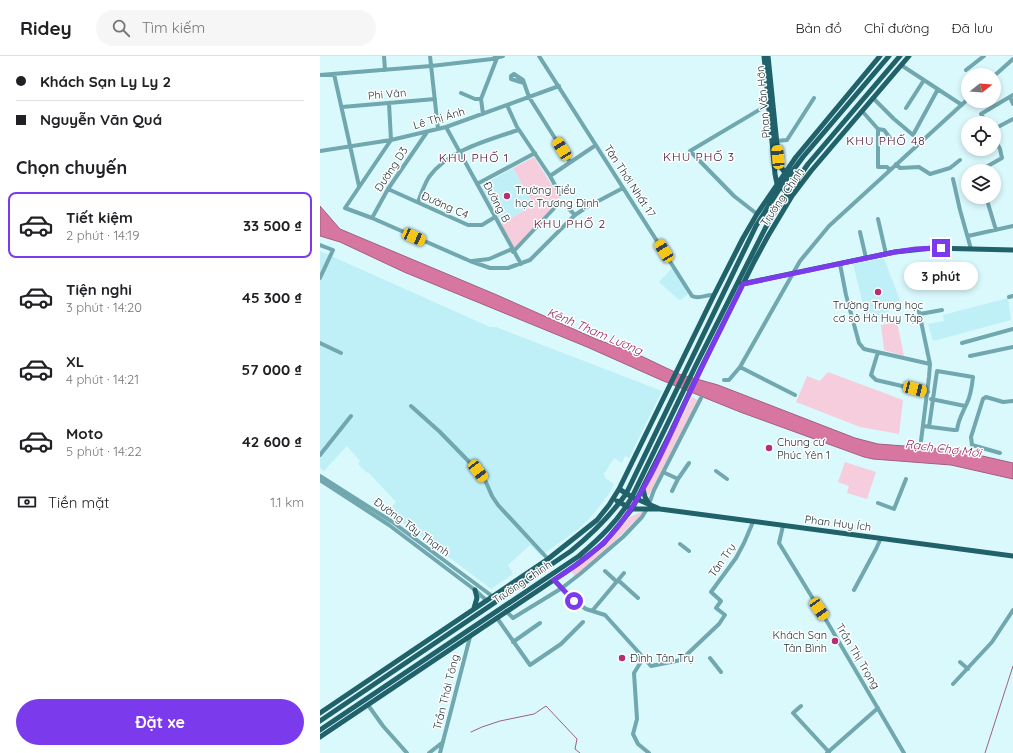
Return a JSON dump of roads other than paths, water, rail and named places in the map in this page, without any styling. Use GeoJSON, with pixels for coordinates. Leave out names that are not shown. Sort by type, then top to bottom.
{"type":"FeatureCollection","features":[{"type":"Feature","properties":{"kind":"main road","name":"Phan Văn Hớn"},"geometry":{"type":"LineString","coordinates":[[764,56],[768,73],[779,164],[787,174]]}},
{"type":"Feature","properties":{"kind":"main road","name":"Phan Văn Hớn"},"geometry":{"type":"LineString","coordinates":[[768,56],[769,104],[774,174],[779,186]]}},
{"type":"Feature","properties":{"kind":"main road","name":"Trường Chinh"},"geometry":{"type":"LineString","coordinates":[[320,721],[474,608],[548,560],[590,527],[605,512],[614,499],[650,428],[742,238],[807,143],[880,56]]}},
{"type":"Feature","properties":{"kind":"main road","name":"Trường Chinh"},"geometry":{"type":"LineString","coordinates":[[787,174],[889,56]]}},
{"type":"Feature","properties":{"kind":"main road","name":"Trường Chinh"},"geometry":{"type":"LineString","coordinates":[[504,610],[554,580],[604,543],[635,498],[643,489],[685,402],[699,366],[736,286],[770,219],[795,180],[900,56]]}},
{"type":"Feature","properties":{"kind":"main road","name":"Trường Chinh"},"geometry":{"type":"LineString","coordinates":[[635,498],[643,475],[680,399],[768,236],[792,196],[909,56]]}},
{"type":"Feature","properties":{"kind":"main road"},"geometry":{"type":"LineString","coordinates":[[787,174],[801,184]]}},
{"type":"Feature","properties":{"kind":"main road"},"geometry":{"type":"LineString","coordinates":[[779,186],[792,196]]}},
{"type":"Feature","properties":{"kind":"main road","name":"Trường Chinh"},"geometry":{"type":"LineString","coordinates":[[320,713],[404,659],[467,621],[583,541],[603,523],[626,494],[759,215]]}},
{"type":"Feature","properties":{"kind":"main road"},"geometry":{"type":"LineString","coordinates":[[736,286],[866,258],[916,249],[1013,250]]}},
{"type":"Feature","properties":{"kind":"main road"},"geometry":{"type":"LineString","coordinates":[[750,270],[753,277],[758,281]]}},
{"type":"Feature","properties":{"kind":"main road"},"geometry":{"type":"LineString","coordinates":[[650,428],[655,431]]}},
{"type":"Feature","properties":{"kind":"main road"},"geometry":{"type":"LineString","coordinates":[[662,435],[668,438]]}},
{"type":"Feature","properties":{"kind":"main road"},"geometry":{"type":"LineString","coordinates":[[643,475],[643,489],[648,507]]}},
{"type":"Feature","properties":{"kind":"main road"},"geometry":{"type":"LineString","coordinates":[[619,489],[648,507]]}},
{"type":"Feature","properties":{"kind":"main road"},"geometry":{"type":"LineString","coordinates":[[614,499],[629,508],[648,507]]}},
{"type":"Feature","properties":{"kind":"main road","name":"Phan Huy Ích"},"geometry":{"type":"LineString","coordinates":[[648,507],[1013,556]]}},
{"type":"Feature","properties":{"kind":"main road","name":"Trường Chinh"},"geometry":{"type":"LineString","coordinates":[[320,730],[410,669],[504,610],[580,556],[609,530],[629,508]]}},
{"type":"Feature","properties":{"kind":"main road"},"geometry":{"type":"LineString","coordinates":[[467,621],[474,608],[477,598],[475,590]]}},
{"type":"Feature","properties":{"kind":"main road"},"geometry":{"type":"LineString","coordinates":[[492,596],[504,610]]}},
{"type":"Feature","properties":{"kind":"main road"},"geometry":{"type":"LineString","coordinates":[[486,600],[495,616]]}},
{"type":"Feature","properties":{"kind":"main road","name":"Trường Chinh"},"geometry":{"type":"LineString","coordinates":[[320,737],[470,636],[495,616]]}},
{"type":"Feature","properties":{"kind":"main road"},"geometry":{"type":"LineString","coordinates":[[404,659],[413,675]]}},
{"type":"Feature","properties":{"kind":"street"},"geometry":{"type":"LineString","coordinates":[[384,56],[385,70]]}},
{"type":"Feature","properties":{"kind":"street"},"geometry":{"type":"LineString","coordinates":[[430,56],[438,129]]}},
{"type":"Feature","properties":{"kind":"street"},"geometry":{"type":"LineString","coordinates":[[320,75],[431,66],[474,58],[503,56]]}},
{"type":"Feature","properties":{"kind":"street","name":"Tân Thới Nhất 17"},"geometry":{"type":"LineString","coordinates":[[539,56],[692,296],[699,298],[714,295]]}},
{"type":"Feature","properties":{"kind":"street"},"geometry":{"type":"LineString","coordinates":[[969,68],[984,56]]}},
{"type":"Feature","properties":{"kind":"street"},"geometry":{"type":"LineString","coordinates":[[483,114],[481,99],[496,57]]}},
{"type":"Feature","properties":{"kind":"street"},"geometry":{"type":"LineString","coordinates":[[1001,70],[1013,59]]}},
{"type":"Feature","properties":{"kind":"street"},"geometry":{"type":"LineString","coordinates":[[901,65],[961,104]]}},
{"type":"Feature","properties":{"kind":"street"},"geometry":{"type":"LineString","coordinates":[[334,74],[360,186]]}},
{"type":"Feature","properties":{"kind":"street"},"geometry":{"type":"LineString","coordinates":[[906,108],[924,80]]}},
{"type":"Feature","properties":{"kind":"street"},"geometry":{"type":"LineString","coordinates":[[524,83],[529,97],[570,162]]}},
{"type":"Feature","properties":{"kind":"street","name":"Lê Thị Ánh"},"geometry":{"type":"LineString","coordinates":[[320,151],[391,140],[446,127],[559,86]]}},
{"type":"Feature","properties":{"kind":"street"},"geometry":{"type":"LineString","coordinates":[[873,98],[913,135],[938,89]]}},
{"type":"Feature","properties":{"kind":"street"},"geometry":{"type":"LineString","coordinates":[[461,93],[475,99],[481,99]]}},
{"type":"Feature","properties":{"kind":"street"},"geometry":{"type":"LineString","coordinates":[[982,116],[981,114],[1011,96],[1013,104]]}},
{"type":"Feature","properties":{"kind":"street"},"geometry":{"type":"LineString","coordinates":[[776,141],[787,140],[814,98]]}},
{"type":"Feature","properties":{"kind":"street","name":"Phi Vân"},"geometry":{"type":"LineString","coordinates":[[342,107],[435,99]]}},
{"type":"Feature","properties":{"kind":"street"},"geometry":{"type":"LineString","coordinates":[[389,103],[391,140],[345,208],[372,218],[470,262],[490,268],[508,268],[530,260],[575,215],[587,206],[624,188]]}},
{"type":"Feature","properties":{"kind":"street"},"geometry":{"type":"LineString","coordinates":[[759,215],[734,196],[690,152],[769,104]]}},
{"type":"Feature","properties":{"kind":"street"},"geometry":{"type":"LineString","coordinates":[[507,105],[518,130],[550,176],[560,194]]}},
{"type":"Feature","properties":{"kind":"street"},"geometry":{"type":"LineString","coordinates":[[724,380],[730,380],[740,367],[792,274],[813,244],[829,226],[961,106]]}},
{"type":"Feature","properties":{"kind":"street"},"geometry":{"type":"LineString","coordinates":[[862,111],[878,129],[884,130],[890,138]]}},
{"type":"Feature","properties":{"kind":"street"},"geometry":{"type":"LineString","coordinates":[[1001,125],[1013,119]]}},
{"type":"Feature","properties":{"kind":"street","name":"Đường B"},"geometry":{"type":"LineString","coordinates":[[446,127],[521,264]]}},
{"type":"Feature","properties":{"kind":"street"},"geometry":{"type":"LineString","coordinates":[[878,129],[878,167],[887,167],[890,170]]}},
{"type":"Feature","properties":{"kind":"street"},"geometry":{"type":"LineString","coordinates":[[418,202],[430,176],[437,168],[459,151],[518,130]]}},
{"type":"Feature","properties":{"kind":"street","name":"Đường D3"},"geometry":{"type":"LineString","coordinates":[[372,218],[388,189],[427,132]]}},
{"type":"Feature","properties":{"kind":"street"},"geometry":{"type":"LineString","coordinates":[[550,176],[596,145]]}},
{"type":"Feature","properties":{"kind":"street"},"geometry":{"type":"LineString","coordinates":[[477,184],[534,153]]}},
{"type":"Feature","properties":{"kind":"street"},"geometry":{"type":"LineString","coordinates":[[991,164],[1002,158],[1001,154]]}},
{"type":"Feature","properties":{"kind":"street"},"geometry":{"type":"LineString","coordinates":[[896,164],[900,168],[919,167],[930,174],[950,168],[960,160]]}},
{"type":"Feature","properties":{"kind":"street"},"geometry":{"type":"LineString","coordinates":[[954,179],[960,210],[971,249]]}},
{"type":"Feature","properties":{"kind":"street","name":"Đường C4"},"geometry":{"type":"LineString","coordinates":[[388,189],[468,225],[482,225],[495,217]]}},
{"type":"Feature","properties":{"kind":"street"},"geometry":{"type":"LineString","coordinates":[[470,262],[489,259],[513,251],[559,203],[563,203],[575,215]]}},
{"type":"Feature","properties":{"kind":"street"},"geometry":{"type":"LineString","coordinates":[[988,204],[996,230]]}},
{"type":"Feature","properties":{"kind":"street"},"geometry":{"type":"LineString","coordinates":[[878,219],[886,254]]}},
{"type":"Feature","properties":{"kind":"street"},"geometry":{"type":"LineString","coordinates":[[968,236],[1013,226]]}},
{"type":"Feature","properties":{"kind":"street"},"geometry":{"type":"LineString","coordinates":[[860,232],[866,258]]}},
{"type":"Feature","properties":{"kind":"street"},"geometry":{"type":"LineString","coordinates":[[320,245],[333,250],[320,278]]}},
{"type":"Feature","properties":{"kind":"street"},"geometry":{"type":"LineString","coordinates":[[840,264],[846,296],[859,343],[864,349],[930,364]]}},
{"type":"Feature","properties":{"kind":"street"},"geometry":{"type":"LineString","coordinates":[[918,307],[930,364],[928,392],[921,442]]}},
{"type":"Feature","properties":{"kind":"street"},"geometry":{"type":"LineString","coordinates":[[920,314],[942,310]]}},
{"type":"Feature","properties":{"kind":"street"},"geometry":{"type":"LineString","coordinates":[[962,344],[1013,329]]}},
{"type":"Feature","properties":{"kind":"street"},"geometry":{"type":"LineString","coordinates":[[320,343],[341,353]]}},
{"type":"Feature","properties":{"kind":"street"},"geometry":{"type":"LineString","coordinates":[[970,356],[1013,347]]}},
{"type":"Feature","properties":{"kind":"street"},"geometry":{"type":"LineString","coordinates":[[878,352],[871,375],[876,380],[928,392]]}},
{"type":"Feature","properties":{"kind":"street"},"geometry":{"type":"LineString","coordinates":[[740,367],[795,395]]}},
{"type":"Feature","properties":{"kind":"street"},"geometry":{"type":"LineString","coordinates":[[923,426],[929,427],[957,430],[972,388],[973,377],[937,371],[929,427]]}},
{"type":"Feature","properties":{"kind":"street"},"geometry":{"type":"LineString","coordinates":[[1000,453],[972,445],[971,437],[983,399],[986,397],[1003,402],[1013,401]]}},
{"type":"Feature","properties":{"kind":"street"},"geometry":{"type":"LineString","coordinates":[[648,507],[654,490],[701,398]]}},
{"type":"Feature","properties":{"kind":"street"},"geometry":{"type":"LineString","coordinates":[[927,398],[965,406]]}},
{"type":"Feature","properties":{"kind":"street"},"geometry":{"type":"LineString","coordinates":[[411,406],[440,432],[478,471],[486,480],[492,496],[498,505],[548,560]]}},
{"type":"Feature","properties":{"kind":"street"},"geometry":{"type":"LineString","coordinates":[[320,455],[351,416]]}},
{"type":"Feature","properties":{"kind":"street"},"geometry":{"type":"LineString","coordinates":[[672,491],[688,463]]}},
{"type":"Feature","properties":{"kind":"street"},"geometry":{"type":"LineString","coordinates":[[716,470],[727,479]]}},
{"type":"Feature","properties":{"kind":"street"},"geometry":{"type":"LineString","coordinates":[[663,472],[678,479]]}},
{"type":"Feature","properties":{"kind":"street","name":"Đường Tây Thạnh"},"geometry":{"type":"LineString","coordinates":[[320,476],[337,489],[390,523],[486,600]]}},
{"type":"Feature","properties":{"kind":"street"},"geometry":{"type":"LineString","coordinates":[[878,502],[894,509],[906,479]]}},
{"type":"Feature","properties":{"kind":"street","name":"Đường Tây Thạnh"},"geometry":{"type":"LineString","coordinates":[[320,480],[337,489]]}},
{"type":"Feature","properties":{"kind":"street","name":"Trường Chinh"},"geometry":{"type":"LineString","coordinates":[[504,610],[513,618],[562,588],[602,557],[642,517],[648,507]]}},
{"type":"Feature","properties":{"kind":"street","name":"Tân Trụ"},"geometry":{"type":"LineString","coordinates":[[644,657],[651,666],[681,660],[719,624],[725,615],[716,608],[721,602],[711,592],[736,558],[753,522]]}},
{"type":"Feature","properties":{"kind":"street","name":"Trần Thị Trọng"},"geometry":{"type":"LineString","coordinates":[[783,526],[779,543],[904,753]]}},
{"type":"Feature","properties":{"kind":"street"},"geometry":{"type":"LineString","coordinates":[[854,590],[876,549],[880,538]]}},
{"type":"Feature","properties":{"kind":"street","name":"Đường Tây Thạnh"},"geometry":{"type":"LineString","coordinates":[[416,543],[492,596]]}},
{"type":"Feature","properties":{"kind":"street"},"geometry":{"type":"LineString","coordinates":[[680,544],[689,551]]}},
{"type":"Feature","properties":{"kind":"street"},"geometry":{"type":"LineString","coordinates":[[604,571],[638,598]]}},
{"type":"Feature","properties":{"kind":"street"},"geometry":{"type":"LineString","coordinates":[[592,611],[624,573]]}},
{"type":"Feature","properties":{"kind":"street"},"geometry":{"type":"LineString","coordinates":[[554,580],[574,601],[586,609],[605,615],[644,657],[634,673],[637,719],[633,734],[638,744],[648,753]]}},
{"type":"Feature","properties":{"kind":"street"},"geometry":{"type":"LineString","coordinates":[[953,684],[992,642],[1013,610]]}},
{"type":"Feature","properties":{"kind":"street"},"geometry":{"type":"LineString","coordinates":[[495,616],[530,665],[561,644],[583,622]]}},
{"type":"Feature","properties":{"kind":"street"},"geometry":{"type":"LineString","coordinates":[[513,642],[540,623]]}},
{"type":"Feature","properties":{"kind":"street","name":"Trần Thái Tông"},"geometry":{"type":"LineString","coordinates":[[440,753],[470,636]]}},
{"type":"Feature","properties":{"kind":"street"},"geometry":{"type":"LineString","coordinates":[[710,658],[721,672]]}},
{"type":"Feature","properties":{"kind":"street"},"geometry":{"type":"LineString","coordinates":[[960,662],[968,669]]}},
{"type":"Feature","properties":{"kind":"street"},"geometry":{"type":"LineString","coordinates":[[368,705],[383,726],[407,753]]}},
{"type":"Feature","properties":{"kind":"street"},"geometry":{"type":"LineString","coordinates":[[800,706],[793,713],[828,752],[878,708]]}},
{"type":"Feature","properties":{"kind":"street"},"geometry":{"type":"LineString","coordinates":[[429,753],[443,742]]}},
{"type":"Feature","properties":{"kind":"waterway"},"geometry":{"type":"LineString","coordinates":[[985,753],[1013,666]]}},
{"type":"Feature","properties":{"kind":"waterway"},"geometry":{"type":"LineString","coordinates":[[471,732],[500,721],[534,714],[546,706],[577,739],[575,749],[580,753]]}},
{"type":"Feature","properties":{"kind":"place","name":"Trường Tiểu học Trương Định"},"geometry":{"type":"Point","coordinates":[507,196]}},
{"type":"Feature","properties":{"kind":"place","name":"Trường Trung học cơ sở Hà Huy Tập"},"geometry":{"type":"Point","coordinates":[878,292]}},
{"type":"Feature","properties":{"kind":"place","name":"Chung cư Phúc Yên 1"},"geometry":{"type":"Point","coordinates":[769,448]}},
{"type":"Feature","properties":{"kind":"place","name":"Khách Sạn Tân Bình"},"geometry":{"type":"Point","coordinates":[835,641]}},
{"type":"Feature","properties":{"kind":"place","name":"Đình Tân Trụ"},"geometry":{"type":"Point","coordinates":[622,658]}},
{"type":"Feature","properties":{"kind":"district","name":"KHU PHỐ 48"},"geometry":{"type":"Point","coordinates":[886,140]}},
{"type":"Feature","properties":{"kind":"district","name":"KHU PHỐ 3"},"geometry":{"type":"Point","coordinates":[699,156]}},
{"type":"Feature","properties":{"kind":"district","name":"KHU PHỐ 1"},"geometry":{"type":"Point","coordinates":[474,157]}},
{"type":"Feature","properties":{"kind":"district","name":"KHU PHỐ 2"},"geometry":{"type":"Point","coordinates":[570,223]}},
{"type":"Feature","properties":{"kind":"water label","name":"Kênh Tham Lương"},"geometry":{"type":"Point","coordinates":[595,331]}},
{"type":"Feature","properties":{"kind":"water label","name":"Rạch Chợ Mới"},"geometry":{"type":"Point","coordinates":[943,448]}}]}
